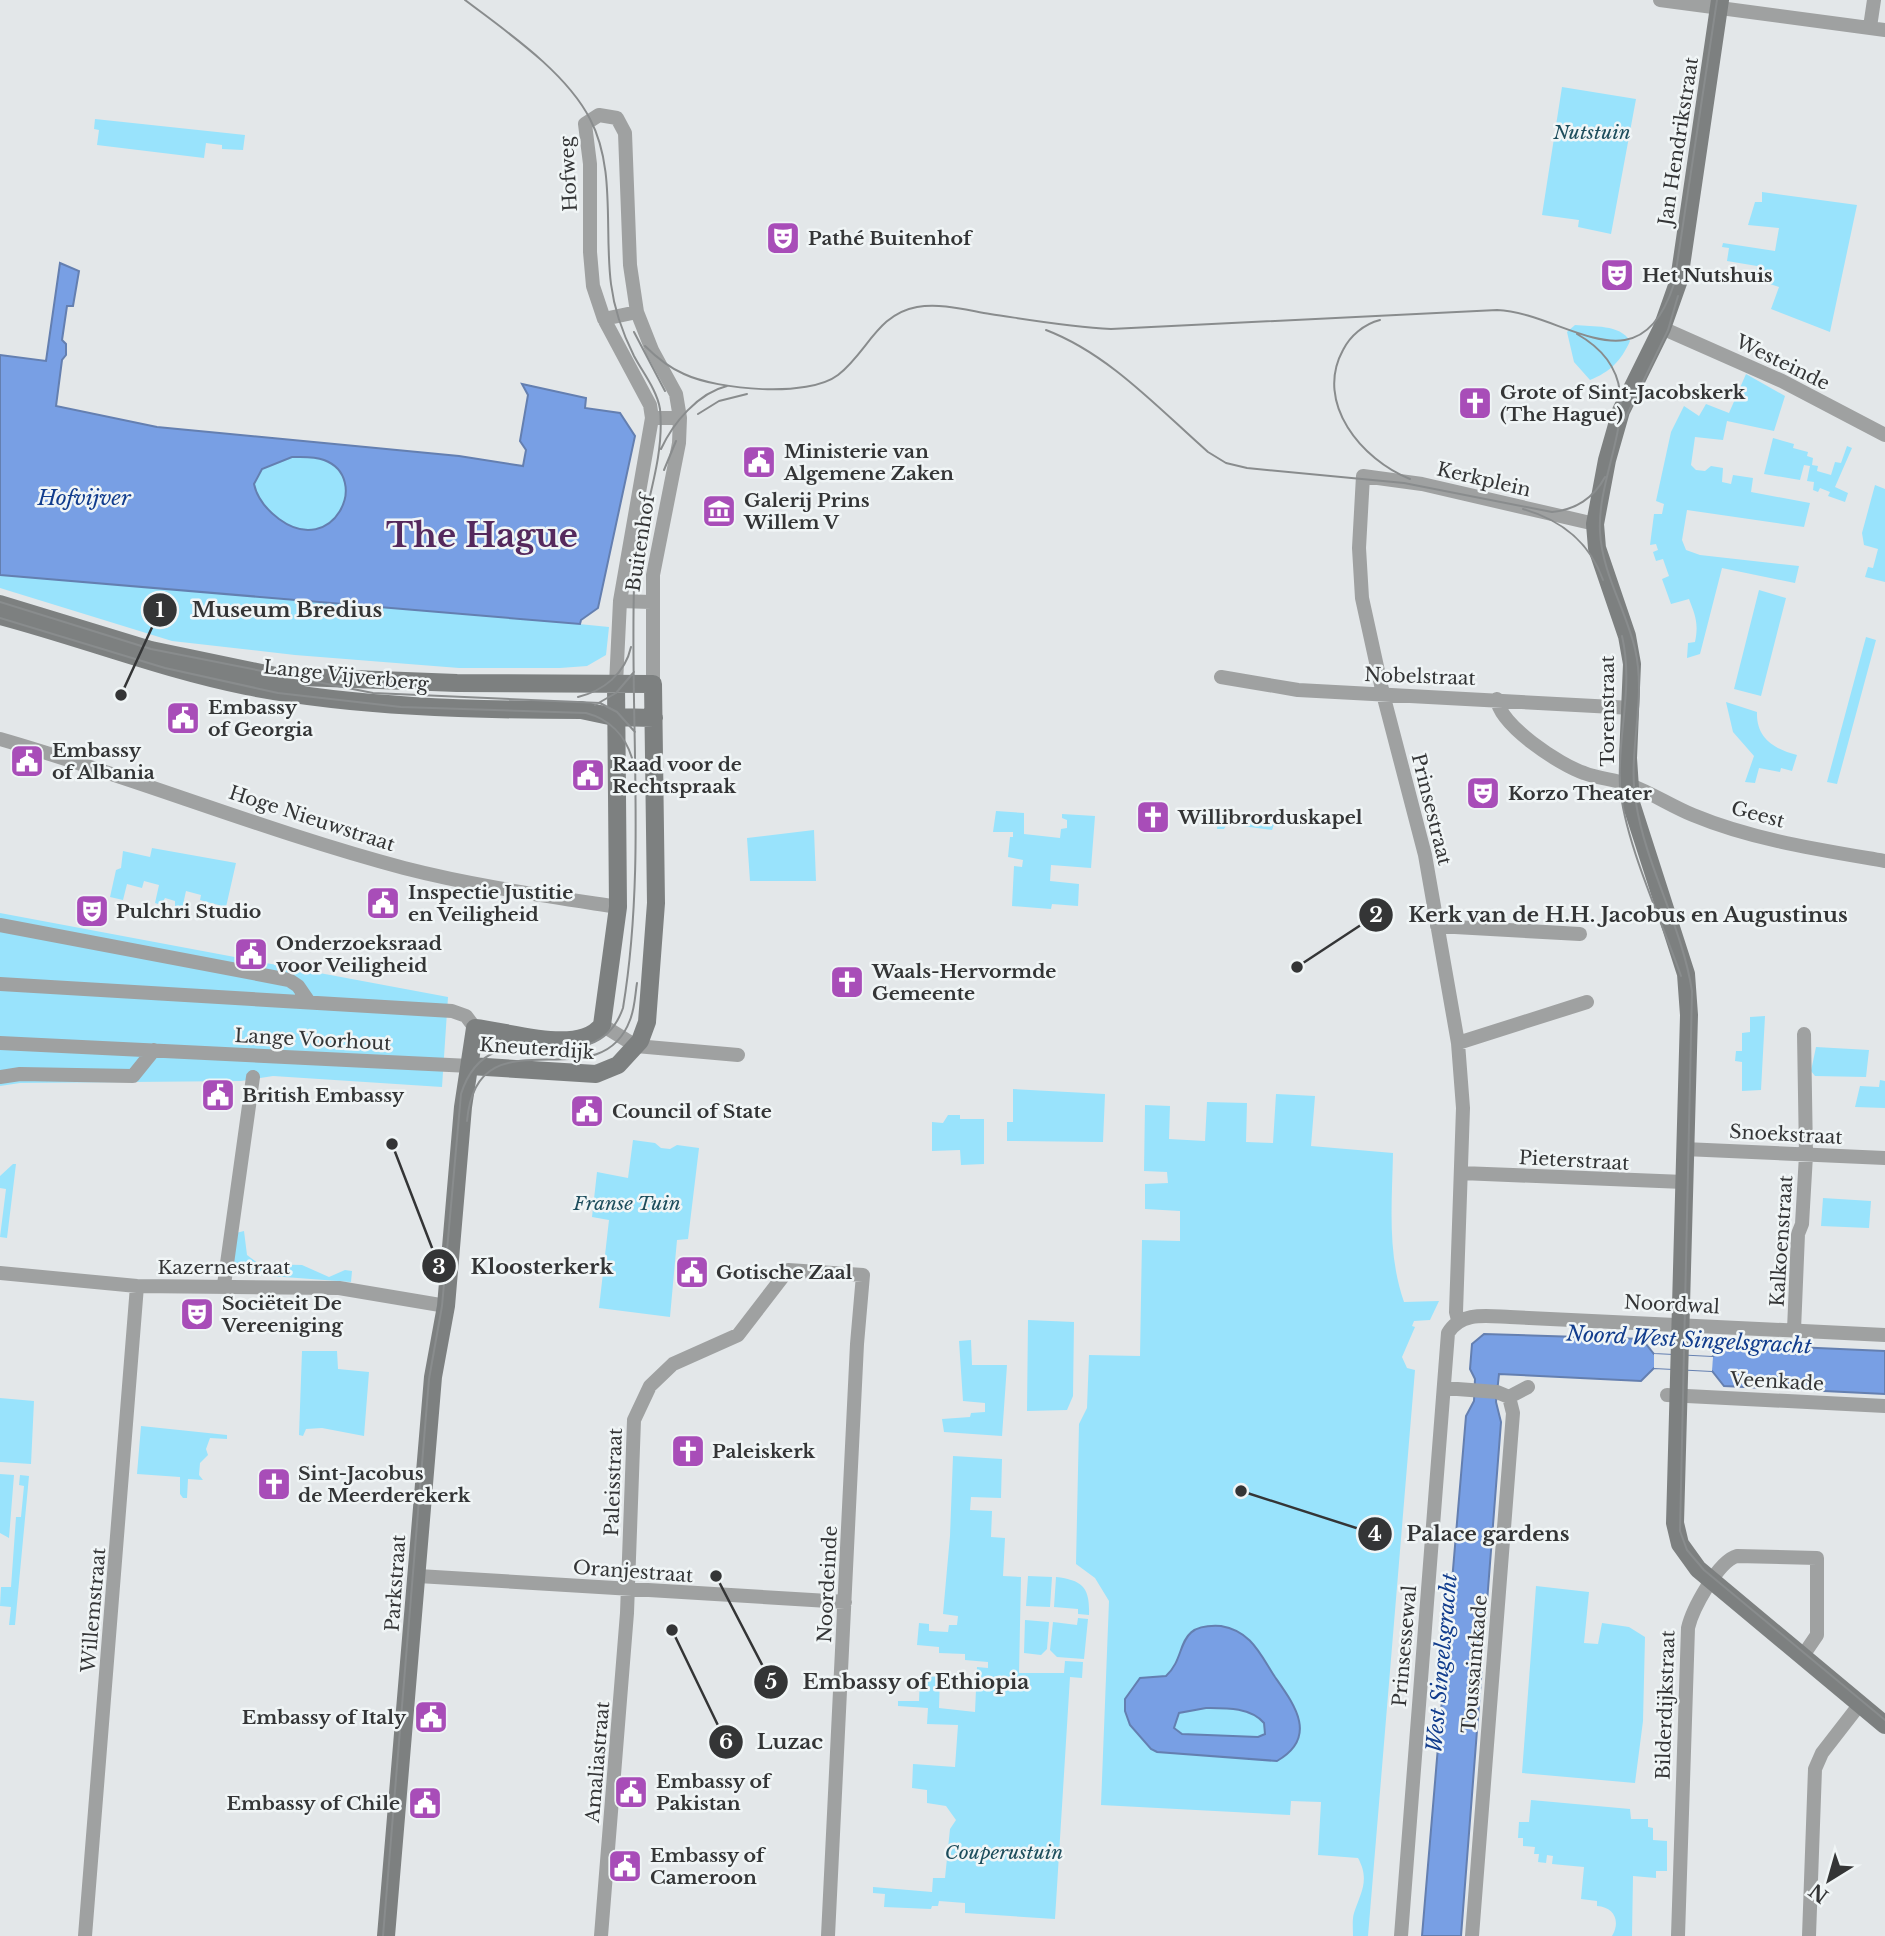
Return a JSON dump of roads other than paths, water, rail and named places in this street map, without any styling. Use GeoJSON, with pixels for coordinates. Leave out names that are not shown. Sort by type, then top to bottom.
{"type":"FeatureCollection","features":[{"type":"Feature","properties":{"kind":"street"},"geometry":{"type":"LineString","coordinates":[[1660,0],[1720,3],[1878,29],[1874,0]]}},
{"type":"Feature","properties":{"kind":"street","name":"Jan Hendrikstraat"},"geometry":{"type":"LineString","coordinates":[[1662,328],[1670,318],[1677,288],[1720,3]]}},
{"type":"Feature","properties":{"kind":"street","name":"Hofweg"},"geometry":{"type":"LineString","coordinates":[[637,312],[629,265],[625,133],[617,118],[599,115],[585,124],[590,164],[590,252],[593,286],[604,319],[650,405],[652,418]]}},
{"type":"Feature","properties":{"kind":"street"},"geometry":{"type":"LineString","coordinates":[[604,319],[637,312]]}},
{"type":"Feature","properties":{"kind":"street","name":"Buitenhof"},"geometry":{"type":"LineString","coordinates":[[637,312],[676,394],[680,418],[679,443],[653,575],[651,602],[654,718]]}},
{"type":"Feature","properties":{"kind":"street","name":"Westeinde"},"geometry":{"type":"LineString","coordinates":[[1662,328],[1782,382],[1885,435]]}},
{"type":"Feature","properties":{"kind":"street","name":"Torenstraat"},"geometry":{"type":"LineString","coordinates":[[1662,328],[1617,423],[1595,524],[1597,548],[1630,651],[1632,708],[1628,784],[1639,831],[1686,974],[1689,1015],[1684,1149],[1676,1183],[1680,1362],[1673,1396]]}},
{"type":"Feature","properties":{"kind":"street"},"geometry":{"type":"LineString","coordinates":[[652,418],[680,418]]}},
{"type":"Feature","properties":{"kind":"street","name":"Buitenhof"},"geometry":{"type":"LineString","coordinates":[[617,717],[620,601],[652,418]]}},
{"type":"Feature","properties":{"kind":"street","name":"Kerkplein"},"geometry":{"type":"LineString","coordinates":[[1363,477],[1422,484],[1595,524]]}},
{"type":"Feature","properties":{"kind":"street","name":"Prinsestraat"},"geometry":{"type":"LineString","coordinates":[[1363,477],[1359,548],[1362,598],[1382,694],[1425,855],[1458,1043],[1463,1108],[1456,1312],[1458,1320]]}},
{"type":"Feature","properties":{"kind":"street"},"geometry":{"type":"LineString","coordinates":[[620,601],[651,602]]}},
{"type":"Feature","properties":{"kind":"street","name":"Lange Vijverberg"},"geometry":{"type":"LineString","coordinates":[[0,604],[151,650],[276,676],[457,683],[653,684]]}},
{"type":"Feature","properties":{"kind":"street","name":"Lange Vijverberg"},"geometry":{"type":"LineString","coordinates":[[0,616],[178,670],[292,694],[374,702],[581,710],[617,717],[654,718]]}},
{"type":"Feature","properties":{"kind":"street","name":"Nobelstraat"},"geometry":{"type":"LineString","coordinates":[[1221,677],[1298,690],[1497,699],[1502,712],[1547,754],[1585,774],[1628,784]]}},
{"type":"Feature","properties":{"kind":"street"},"geometry":{"type":"LineString","coordinates":[[1497,699],[1632,708]]}},
{"type":"Feature","properties":{"kind":"street","name":"Kneuterdijk"},"geometry":{"type":"LineString","coordinates":[[617,717],[618,907],[602,1025],[591,1036],[572,1042],[475,1028],[470,1066],[596,1074],[618,1065],[636,1046],[647,1022],[656,903],[654,718]]}},
{"type":"Feature","properties":{"kind":"street","name":"Hoge Nieuwstraat"},"geometry":{"type":"LineString","coordinates":[[0,740],[99,768],[401,867],[465,883],[618,907]]}},
{"type":"Feature","properties":{"kind":"street","name":"Geest"},"geometry":{"type":"LineString","coordinates":[[1628,784],[1693,815],[1804,847],[1885,861]]}},
{"type":"Feature","properties":{"kind":"street","name":"Lange Voorhout"},"geometry":{"type":"LineString","coordinates":[[0,925],[289,980],[298,986],[309,1002]]}},
{"type":"Feature","properties":{"kind":"street"},"geometry":{"type":"LineString","coordinates":[[1437,926],[1580,934]]}},
{"type":"Feature","properties":{"kind":"street","name":"Lange Voorhout"},"geometry":{"type":"LineString","coordinates":[[0,984],[452,1010],[466,1016],[475,1028]]}},
{"type":"Feature","properties":{"kind":"street"},"geometry":{"type":"LineString","coordinates":[[1458,1043],[1587,1002]]}},
{"type":"Feature","properties":{"kind":"street","name":"Kneuterdijk"},"geometry":{"type":"LineString","coordinates":[[602,1025],[636,1046]]}},
{"type":"Feature","properties":{"kind":"street","name":"Kalkoenstraat"},"geometry":{"type":"LineString","coordinates":[[1794,1330],[1798,1234],[1802,1224],[1806,1155],[1804,1034]]}},
{"type":"Feature","properties":{"kind":"street","name":"Lange Voorhout"},"geometry":{"type":"LineString","coordinates":[[0,1043],[470,1066]]}},
{"type":"Feature","properties":{"kind":"street"},"geometry":{"type":"LineString","coordinates":[[636,1046],[738,1055]]}},
{"type":"Feature","properties":{"kind":"street"},"geometry":{"type":"LineString","coordinates":[[0,1077],[20,1074],[133,1076],[154,1050]]}},
{"type":"Feature","properties":{"kind":"street","name":"Parkstraat"},"geometry":{"type":"LineString","coordinates":[[386,1936],[433,1377],[446,1306],[470,1066]]}},
{"type":"Feature","properties":{"kind":"street"},"geometry":{"type":"LineString","coordinates":[[224,1285],[253,1077]]}},
{"type":"Feature","properties":{"kind":"street","name":"Snoekstraat"},"geometry":{"type":"LineString","coordinates":[[1684,1149],[1885,1158]]}},
{"type":"Feature","properties":{"kind":"street","name":"Pieterstraat"},"geometry":{"type":"LineString","coordinates":[[1461,1173],[1676,1183]]}},
{"type":"Feature","properties":{"kind":"street","name":"Paleisstraat"},"geometry":{"type":"LineString","coordinates":[[628,1591],[634,1420],[650,1386],[673,1364],[738,1335],[788,1270],[863,1275]]}},
{"type":"Feature","properties":{"kind":"street","name":"Kazernestraat"},"geometry":{"type":"LineString","coordinates":[[0,1273],[137,1286],[339,1288],[446,1306]]}},
{"type":"Feature","properties":{"kind":"street","name":"Noordeinde"},"geometry":{"type":"LineString","coordinates":[[828,1936],[856,1344],[863,1275]]}},
{"type":"Feature","properties":{"kind":"street","name":"Willemstraat"},"geometry":{"type":"LineString","coordinates":[[85,1936],[137,1286]]}},
{"type":"Feature","properties":{"kind":"street","name":"Noordwal"},"geometry":{"type":"LineString","coordinates":[[1458,1320],[1478,1316],[1681,1323],[1885,1335]]}},
{"type":"Feature","properties":{"kind":"street","name":"Prinsessewal"},"geometry":{"type":"LineString","coordinates":[[1401,1936],[1448,1333],[1458,1320]]}},
{"type":"Feature","properties":{"kind":"street"},"geometry":{"type":"LineString","coordinates":[[1444,1388],[1503,1394],[1528,1387]]}},
{"type":"Feature","properties":{"kind":"street","name":"Toussaintkade"},"geometry":{"type":"LineString","coordinates":[[1472,1936],[1513,1413],[1503,1394]]}},
{"type":"Feature","properties":{"kind":"street"},"geometry":{"type":"LineString","coordinates":[[1673,1396],[1676,1535],[1688,1559],[1885,1725]]}},
{"type":"Feature","properties":{"kind":"street","name":"Veenkade"},"geometry":{"type":"LineString","coordinates":[[1673,1396],[1885,1406]]}},
{"type":"Feature","properties":{"kind":"street","name":"Bilderdijkstraat"},"geometry":{"type":"LineString","coordinates":[[1678,1936],[1688,1628],[1712,1581],[1732,1557],[1817,1558],[1817,1635],[1802,1657]]}},
{"type":"Feature","properties":{"kind":"street","name":"Oranjestraat"},"geometry":{"type":"LineString","coordinates":[[418,1576],[628,1591],[845,1602]]}},
{"type":"Feature","properties":{"kind":"street","name":"Amaliastraat"},"geometry":{"type":"LineString","coordinates":[[601,1936],[628,1591]]}},
{"type":"Feature","properties":{"kind":"street"},"geometry":{"type":"LineString","coordinates":[[1809,1936],[1815,1769],[1817,1760],[1860,1704]]}},
{"type":"Feature","properties":{"kind":"water","name":"Hofvijver"},"geometry":{"type":"Polygon","coordinates":[[[60,263],[79,271],[73,306],[67,306],[62,340],[66,344],[66,355],[62,360],[56,406],[157,427],[459,456],[523,466],[526,450],[520,441],[528,395],[522,384],[586,398],[585,408],[620,413],[635,436],[598,608],[581,620],[580,624],[0,575],[0,355],[46,361],[60,263]],[[292,457],[262,469],[254,484],[257,494],[270,512],[298,529],[316,529],[330,523],[340,511],[345,497],[345,482],[338,469],[324,460],[292,457]]]}},
{"type":"Feature","properties":{"kind":"water"},"geometry":{"type":"Polygon","coordinates":[[[1484,1334],[1642,1339],[1654,1354],[1712,1357],[1726,1344],[1885,1351],[1885,1394],[1724,1386],[1712,1371],[1654,1368],[1641,1381],[1499,1374],[1496,1402],[1501,1422],[1461,1936],[1422,1936],[1466,1416],[1474,1401],[1475,1379],[1470,1369],[1472,1344],[1484,1334]]]}},
{"type":"Feature","properties":{"kind":"water"},"geometry":{"type":"Polygon","coordinates":[[[1206,1626],[1221,1626],[1247,1638],[1259,1652],[1295,1709],[1300,1731],[1297,1742],[1290,1752],[1277,1761],[1157,1752],[1151,1749],[1130,1725],[1125,1711],[1125,1699],[1140,1678],[1166,1676],[1173,1668],[1189,1635],[1206,1626]],[[1206,1708],[1179,1713],[1174,1728],[1182,1734],[1258,1737],[1265,1734],[1264,1723],[1252,1714],[1237,1709],[1206,1708]]]}},
{"type":"Feature","properties":{"kind":"tram line"},"geometry":{"type":"LineString","coordinates":[[383,1936],[429,1379],[442,1306],[461,1094],[475,1067],[495,1052],[518,1047],[566,1048],[589,1044],[609,1032],[623,1008],[630,956],[636,850],[634,586],[639,542],[655,475],[661,431],[656,395],[630,348],[614,302],[609,263],[606,179],[598,138],[590,119],[551,69],[517,39],[465,0]]}},
{"type":"Feature","properties":{"kind":"tram line"},"geometry":{"type":"LineString","coordinates":[[645,346],[674,369],[699,380],[740,387],[785,389],[806,387],[838,375],[892,317],[903,311],[926,306],[953,307],[1050,323],[1111,329],[1497,310],[1523,314],[1598,339],[1621,340],[1641,334],[1659,316],[1674,284],[1717,0]]}},
{"type":"Feature","properties":{"kind":"tram line"},"geometry":{"type":"LineString","coordinates":[[1624,421],[1668,330],[1678,296]]}},
{"type":"Feature","properties":{"kind":"tram line"},"geometry":{"type":"LineString","coordinates":[[1380,320],[1363,328],[1346,345],[1336,370],[1334,390],[1339,409],[1360,444],[1392,470],[1410,479]]}},
{"type":"Feature","properties":{"kind":"tram line"},"geometry":{"type":"LineString","coordinates":[[1046,330],[1069,340],[1112,368],[1208,452],[1226,463],[1247,468],[1404,483],[1552,512],[1583,502],[1605,477]]}},
{"type":"Feature","properties":{"kind":"tram line"},"geometry":{"type":"LineString","coordinates":[[634,332],[665,391]]}},
{"type":"Feature","properties":{"kind":"tram line"},"geometry":{"type":"LineString","coordinates":[[1577,334],[1602,353],[1616,375],[1621,399],[1619,424],[1601,505],[1600,532],[1605,562],[1631,634],[1638,668],[1634,765],[1636,803],[1648,850],[1680,943],[1692,991],[1680,1531],[1687,1550],[1704,1570],[1885,1720]]}},
{"type":"Feature","properties":{"kind":"tram line"},"geometry":{"type":"LineString","coordinates":[[661,449],[672,429],[688,410],[706,395],[727,386]]}},
{"type":"Feature","properties":{"kind":"tram line"},"geometry":{"type":"LineString","coordinates":[[698,414],[719,401],[747,394]]}},
{"type":"Feature","properties":{"kind":"tram line"},"geometry":{"type":"LineString","coordinates":[[664,470],[676,441]]}},
{"type":"Feature","properties":{"kind":"tram line"},"geometry":{"type":"LineString","coordinates":[[1523,509],[1550,519],[1572,534],[1590,554],[1603,580]]}},
{"type":"Feature","properties":{"kind":"tram line"},"geometry":{"type":"LineString","coordinates":[[0,602],[151,649],[373,693],[600,703],[617,712],[635,732]]}},
{"type":"Feature","properties":{"kind":"tram line"},"geometry":{"type":"LineString","coordinates":[[0,618],[165,668],[278,693],[401,707],[586,713],[602,719],[615,729],[632,758]]}},
{"type":"Feature","properties":{"kind":"tram line"},"geometry":{"type":"LineString","coordinates":[[1622,636],[1626,674],[1620,767],[1623,807],[1636,856],[1681,976]]}},
{"type":"Feature","properties":{"kind":"tram line"},"geometry":{"type":"LineString","coordinates":[[578,697],[612,680],[624,665],[631,647]]}},
{"type":"Feature","properties":{"kind":"tram line"},"geometry":{"type":"LineString","coordinates":[[595,705],[616,693],[634,672]]}},
{"type":"Feature","properties":{"kind":"tram line"},"geometry":{"type":"LineString","coordinates":[[467,1121],[476,1088],[492,1069],[515,1062],[593,1055],[615,1044],[630,1020],[637,983]]}},
{"type":"Feature","properties":{"kind":"place","name":"Pathé Buitenhof"},"geometry":{"type":"Point","coordinates":[783,238]}},
{"type":"Feature","properties":{"kind":"place","name":"Het Nutshuis"},"geometry":{"type":"Point","coordinates":[1617,275]}},
{"type":"Feature","properties":{"kind":"place","name":"Grote of Sint-Jacobskerk (The Hague)"},"geometry":{"type":"Point","coordinates":[1475,403]}},
{"type":"Feature","properties":{"kind":"place","name":"Ministerie van Algemene Zaken"},"geometry":{"type":"Point","coordinates":[759,462]}},
{"type":"Feature","properties":{"kind":"place","name":"Galerij Prins Willem V"},"geometry":{"type":"Point","coordinates":[719,511]}},
{"type":"Feature","properties":{"kind":"place","name":"Museum Bredius"},"geometry":{"type":"Point","coordinates":[121,695]}},
{"type":"Feature","properties":{"kind":"place","name":"Embassy of Georgia"},"geometry":{"type":"Point","coordinates":[183,718]}},
{"type":"Feature","properties":{"kind":"place","name":"Embassy of Albania"},"geometry":{"type":"Point","coordinates":[27,761]}},
{"type":"Feature","properties":{"kind":"place","name":"Raad voor de Rechtspraak"},"geometry":{"type":"Point","coordinates":[588,775]}},
{"type":"Feature","properties":{"kind":"place","name":"Korzo Theater"},"geometry":{"type":"Point","coordinates":[1483,793]}},
{"type":"Feature","properties":{"kind":"place","name":"Willibrorduskapel"},"geometry":{"type":"Point","coordinates":[1153,817]}},
{"type":"Feature","properties":{"kind":"place","name":"Inspectie Justitie en Veiligheid"},"geometry":{"type":"Point","coordinates":[383,903]}},
{"type":"Feature","properties":{"kind":"place","name":"Pulchri Studio"},"geometry":{"type":"Point","coordinates":[92,911]}},
{"type":"Feature","properties":{"kind":"place","name":"Onderzoeksraad voor Veiligheid"},"geometry":{"type":"Point","coordinates":[251,954]}},
{"type":"Feature","properties":{"kind":"place","name":"Kerk van de H.H. Jacobus en Augustinus"},"geometry":{"type":"Point","coordinates":[1297,967]}},
{"type":"Feature","properties":{"kind":"place","name":"Waals-Hervormde Gemeente"},"geometry":{"type":"Point","coordinates":[847,982]}},
{"type":"Feature","properties":{"kind":"place","name":"British Embassy"},"geometry":{"type":"Point","coordinates":[218,1095]}},
{"type":"Feature","properties":{"kind":"place","name":"Council of State"},"geometry":{"type":"Point","coordinates":[587,1111]}},
{"type":"Feature","properties":{"kind":"place","name":"Kloosterkerk"},"geometry":{"type":"Point","coordinates":[392,1144]}},
{"type":"Feature","properties":{"kind":"place","name":"Gotische Zaal"},"geometry":{"type":"Point","coordinates":[692,1272]}},
{"type":"Feature","properties":{"kind":"place","name":"Sociëteit De Vereeniging"},"geometry":{"type":"Point","coordinates":[197,1314]}},
{"type":"Feature","properties":{"kind":"place","name":"Paleiskerk"},"geometry":{"type":"Point","coordinates":[688,1451]}},
{"type":"Feature","properties":{"kind":"place","name":"Sint-Jacobus de Meerderekerk"},"geometry":{"type":"Point","coordinates":[274,1484]}},
{"type":"Feature","properties":{"kind":"place","name":"Palace gardens"},"geometry":{"type":"Point","coordinates":[1241,1491]}},
{"type":"Feature","properties":{"kind":"place","name":"Embassy of Ethiopia"},"geometry":{"type":"Point","coordinates":[716,1576]}},
{"type":"Feature","properties":{"kind":"place","name":"Luzac"},"geometry":{"type":"Point","coordinates":[672,1630]}},
{"type":"Feature","properties":{"kind":"place","name":"Embassy of Italy"},"geometry":{"type":"Point","coordinates":[431,1717]}},
{"type":"Feature","properties":{"kind":"place","name":"Embassy of Pakistan"},"geometry":{"type":"Point","coordinates":[631,1792]}},
{"type":"Feature","properties":{"kind":"place","name":"Embassy of Chile"},"geometry":{"type":"Point","coordinates":[425,1803]}},
{"type":"Feature","properties":{"kind":"place","name":"Embassy of Cameroon"},"geometry":{"type":"Point","coordinates":[625,1866]}},
{"type":"Feature","properties":{"kind":"district","name":"The Hague"},"geometry":{"type":"Point","coordinates":[482,535]}},
{"type":"Feature","properties":{"kind":"park label","name":"Nutstuin"},"geometry":{"type":"Point","coordinates":[1592,132]}},
{"type":"Feature","properties":{"kind":"park label","name":"Franse Tuin"},"geometry":{"type":"Point","coordinates":[627,1203]}},
{"type":"Feature","properties":{"kind":"park label","name":"Couperustuin"},"geometry":{"type":"Point","coordinates":[1004,1852]}},
{"type":"Feature","properties":{"kind":"water label","name":"Noord West Singelsgracht"},"geometry":{"type":"Point","coordinates":[1689,1340]}},
{"type":"Feature","properties":{"kind":"water label","name":"West Singelsgracht"},"geometry":{"type":"Point","coordinates":[1442,1663]}}]}
